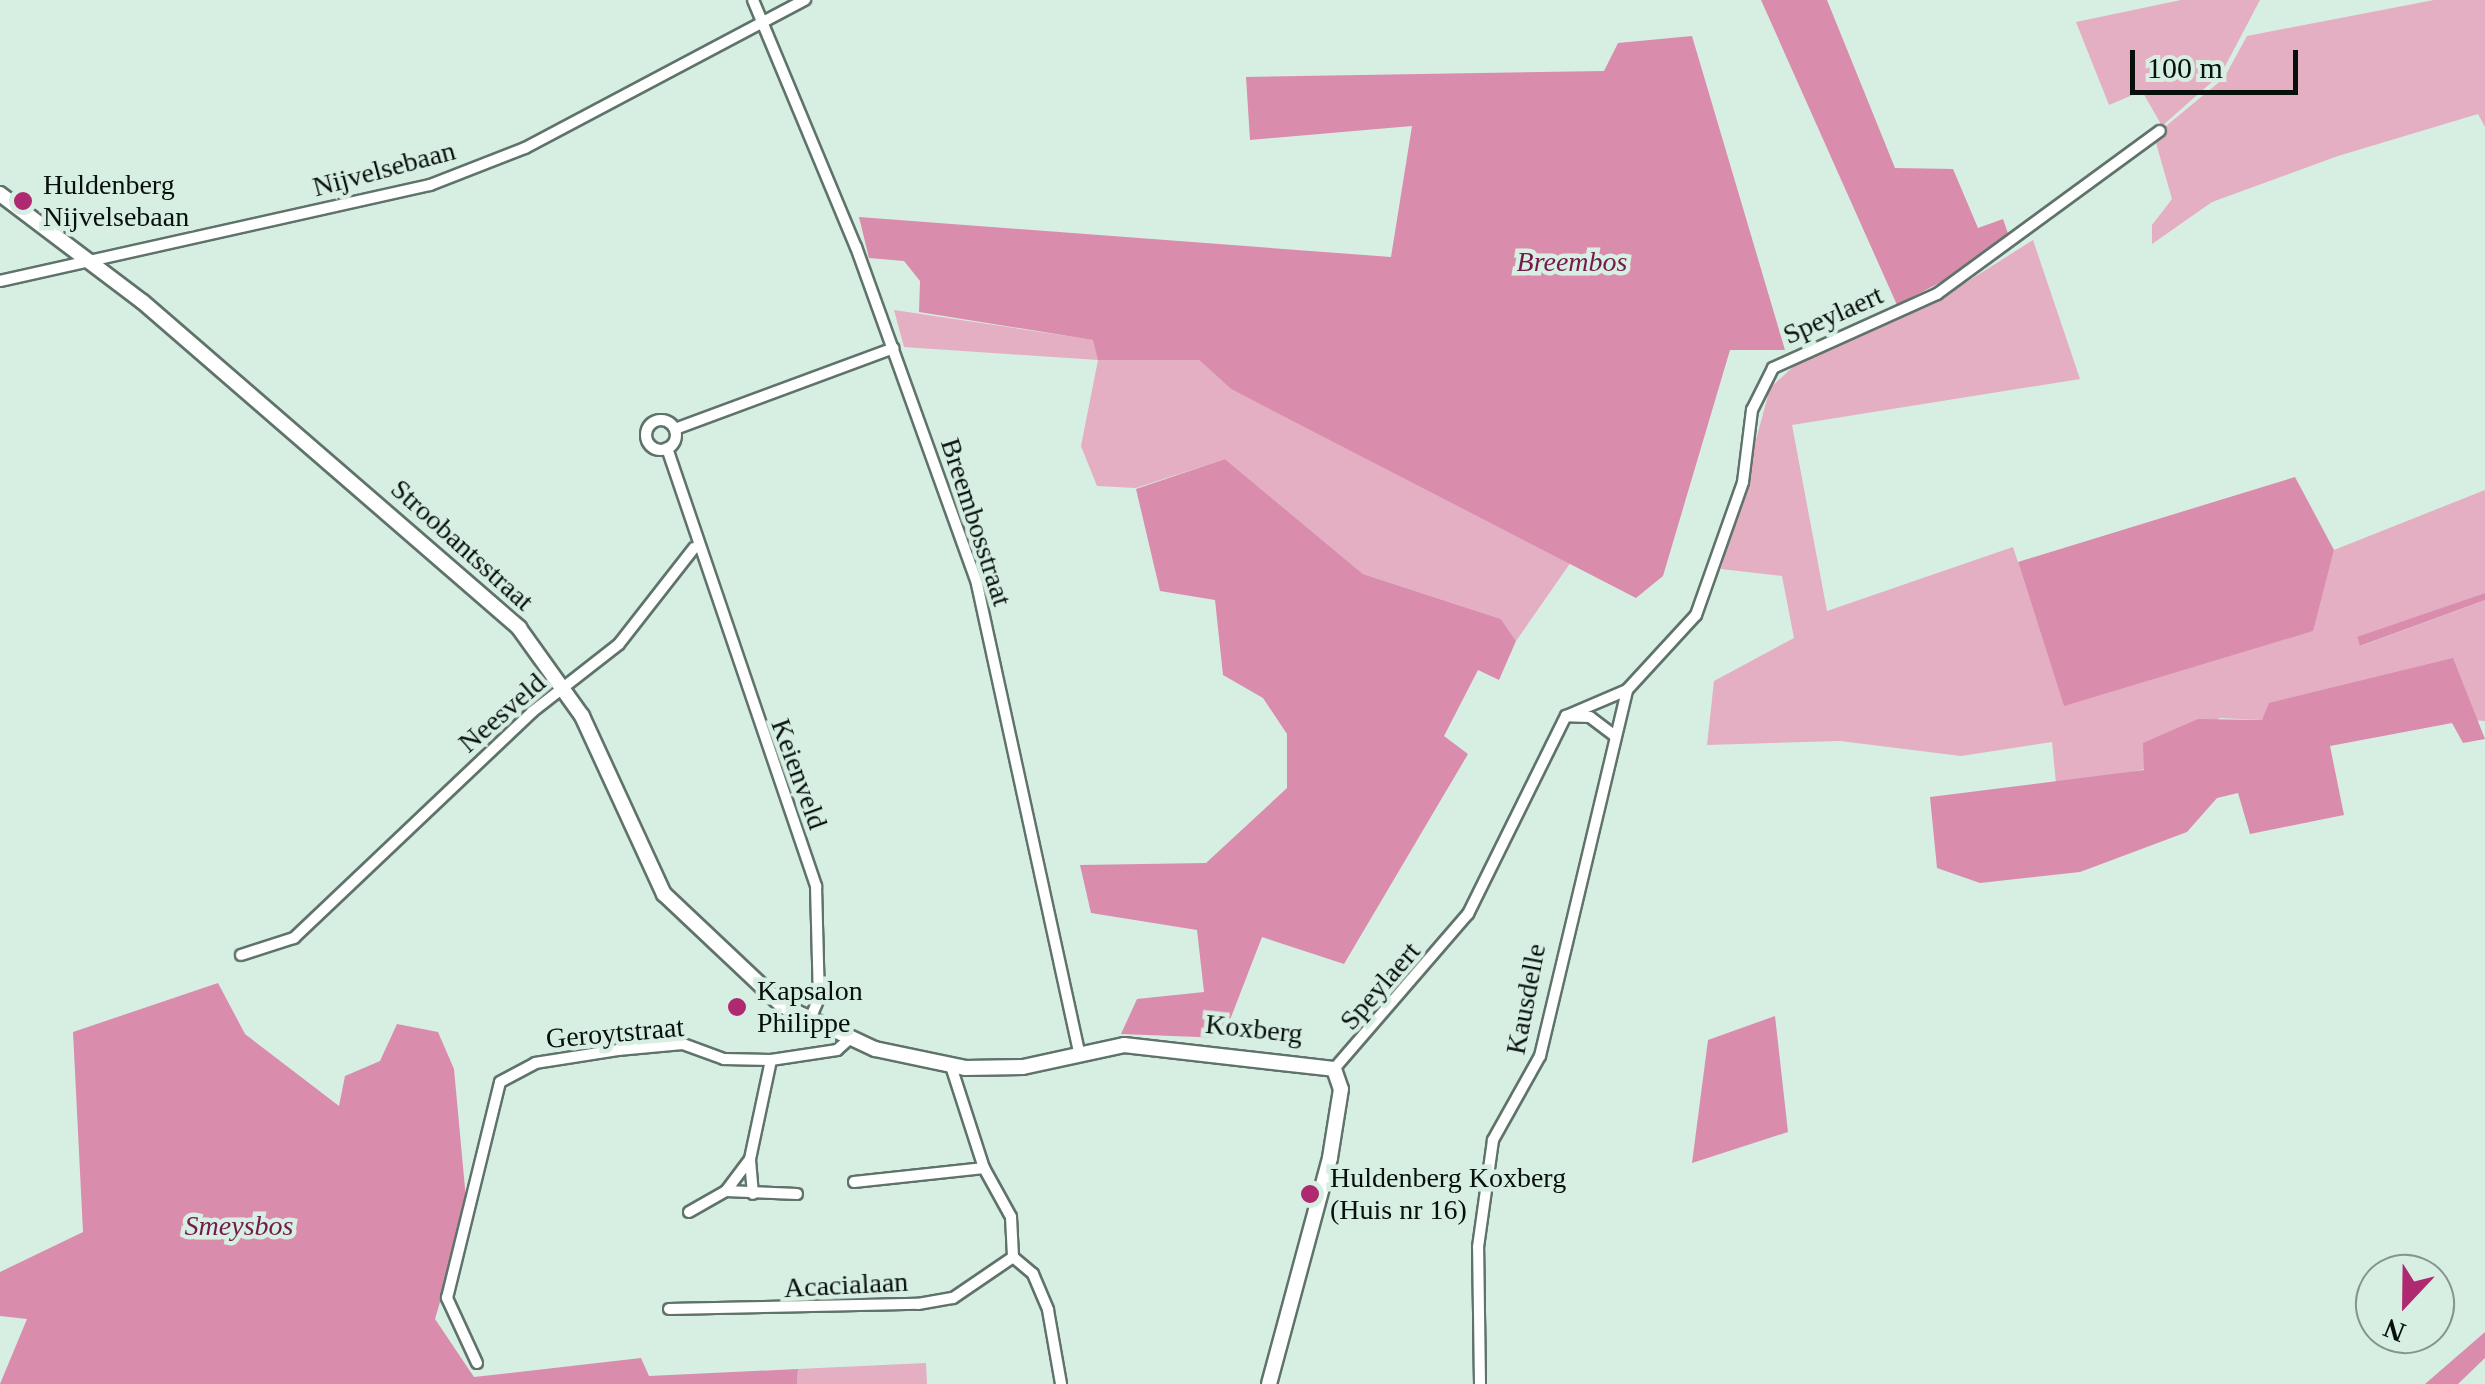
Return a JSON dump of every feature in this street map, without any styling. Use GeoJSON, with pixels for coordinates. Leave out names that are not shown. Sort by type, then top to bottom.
{"type":"FeatureCollection","features":[{"type":"Feature","properties":{"kind":"street","name":"Breembosstraat"},"geometry":{"type":"LineString","coordinates":[[754,0],[894,348],[977,584],[1079,1051]]}},
{"type":"Feature","properties":{"kind":"street","name":"Nijvelsebaan"},"geometry":{"type":"LineString","coordinates":[[0,280],[430,185],[763,29],[805,0]]}},
{"type":"Feature","properties":{"kind":"street","name":"Speylaert"},"geometry":{"type":"LineString","coordinates":[[1615,736],[1627,690],[1704,602],[1743,482],[1752,410],[1773,368],[1936,294],[2160,132]]}},
{"type":"Feature","properties":{"kind":"street","name":"Stroobantsstraat"},"geometry":{"type":"LineString","coordinates":[[0,194],[89,260],[481,590],[564,688],[664,894],[732,964],[810,1021],[848,1040]]}},
{"type":"Feature","properties":{"kind":"street"},"geometry":{"type":"LineString","coordinates":[[694,548],[668,448],[675,429],[894,348]]}},
{"type":"Feature","properties":{"kind":"street"},"geometry":{"type":"LineString","coordinates":[[668,448],[653,448],[649,426],[666,421],[675,429]]}},
{"type":"Feature","properties":{"kind":"street","name":"Neesveld"},"geometry":{"type":"LineString","coordinates":[[241,955],[294,938],[564,688],[619,644],[694,548]]}},
{"type":"Feature","properties":{"kind":"street","name":"Keienveld"},"geometry":{"type":"LineString","coordinates":[[694,548],[816,886],[819,998],[810,1021]]}},
{"type":"Feature","properties":{"kind":"street","name":"Speylaert"},"geometry":{"type":"LineString","coordinates":[[1334,1069],[1468,914],[1566,716],[1592,698],[1627,690]]}},
{"type":"Feature","properties":{"kind":"street"},"geometry":{"type":"LineString","coordinates":[[1566,716],[1590,716],[1615,736]]}},
{"type":"Feature","properties":{"kind":"street","name":"Kausdelle"},"geometry":{"type":"LineString","coordinates":[[1480,1384],[1478,1246],[1493,1140],[1540,1056],[1615,736]]}},
{"type":"Feature","properties":{"kind":"street","name":"Koxberg"},"geometry":{"type":"LineString","coordinates":[[848,1040],[950,1066],[1004,1070],[1079,1051],[1152,1045],[1334,1069],[1341,1089],[1328,1172],[1268,1384]]}},
{"type":"Feature","properties":{"kind":"street","name":"Geroytstraat"},"geometry":{"type":"LineString","coordinates":[[477,1363],[448,1298],[500,1082],[535,1063],[666,1044],[771,1060],[837,1050],[848,1040]]}},
{"type":"Feature","properties":{"kind":"street"},"geometry":{"type":"LineString","coordinates":[[753,1194],[750,1159],[771,1060]]}},
{"type":"Feature","properties":{"kind":"street"},"geometry":{"type":"LineString","coordinates":[[950,1066],[984,1168],[1011,1217],[1013,1257],[1034,1274],[1048,1310],[1061,1384]]}},
{"type":"Feature","properties":{"kind":"street"},"geometry":{"type":"LineString","coordinates":[[689,1212],[726,1191],[750,1159]]}},
{"type":"Feature","properties":{"kind":"street"},"geometry":{"type":"LineString","coordinates":[[854,1182],[984,1168]]}},
{"type":"Feature","properties":{"kind":"street"},"geometry":{"type":"LineString","coordinates":[[726,1191],[798,1194]]}},
{"type":"Feature","properties":{"kind":"street","name":"Acacialaan"},"geometry":{"type":"LineString","coordinates":[[669,1309],[918,1304],[953,1298],[1013,1257]]}},
{"type":"Feature","properties":{"kind":"shaded area"},"geometry":{"type":"Polygon","coordinates":[[[2181,0],[2260,0],[2221,74],[2162,126],[2142,91],[2109,105],[2076,22],[2181,0]]]}},
{"type":"Feature","properties":{"kind":"shaded area"},"geometry":{"type":"Polygon","coordinates":[[[2434,0],[2485,0],[2485,127],[2478,114],[2338,156],[2212,202],[2152,244],[2152,225],[2172,199],[2154,136],[2224,78],[2247,36],[2434,0]]]}},
{"type":"Feature","properties":{"kind":"shaded area"},"geometry":{"type":"Polygon","coordinates":[[[2033,240],[2080,379],[1792,425],[1827,611],[2013,547],[2064,705],[2312,631],[2334,550],[2485,490],[2485,593],[2357,638],[2361,646],[2485,600],[2485,721],[2269,708],[2262,720],[2220,718],[2145,769],[2070,785],[2056,783],[2052,742],[1961,756],[1840,741],[1707,745],[1714,681],[1794,638],[1782,576],[1721,569],[1770,388],[1808,353],[1940,299],[2033,240]]]}},
{"type":"Feature","properties":{"kind":"shaded area"},"geometry":{"type":"Polygon","coordinates":[[[894,310],[1094,340],[1099,360],[1199,360],[1231,389],[1571,562],[1516,641],[1501,619],[1363,574],[1225,459],[1136,488],[1097,486],[1081,446],[1098,360],[904,347],[894,310]]]}},
{"type":"Feature","properties":{"kind":"shaded area"},"geometry":{"type":"Polygon","coordinates":[[[926,1363],[927,1384],[797,1384],[798,1369],[926,1363]]]}},
{"type":"Feature","properties":{"kind":"green space"},"geometry":{"type":"Polygon","coordinates":[[[1761,0],[1827,0],[1895,168],[1953,169],[1978,228],[2003,219],[2012,245],[1897,305],[1761,0]]]}},
{"type":"Feature","properties":{"kind":"green space","name":"Breembos"},"geometry":{"type":"Polygon","coordinates":[[[1692,36],[1785,350],[1730,350],[1663,576],[1636,598],[1231,389],[1199,360],[1098,360],[1093,340],[919,312],[920,281],[904,261],[869,258],[859,217],[1391,257],[1412,126],[1250,140],[1246,77],[1604,71],[1618,43],[1692,36]]]}},
{"type":"Feature","properties":{"kind":"green space"},"geometry":{"type":"Polygon","coordinates":[[[1225,459],[1363,574],[1501,619],[1516,641],[1499,680],[1478,670],[1444,736],[1468,754],[1344,964],[1262,937],[1223,1038],[1121,1034],[1137,999],[1204,992],[1197,930],[1091,913],[1080,865],[1206,863],[1287,788],[1287,734],[1263,698],[1223,675],[1215,600],[1160,591],[1136,489],[1225,459]]]}},
{"type":"Feature","properties":{"kind":"green space"},"geometry":{"type":"Polygon","coordinates":[[[2295,477],[2334,550],[2313,631],[2064,706],[2018,562],[2295,477]]]}},
{"type":"Feature","properties":{"kind":"green space"},"geometry":{"type":"Polygon","coordinates":[[[2485,593],[2485,600],[2360,646],[2357,637],[2485,593]]]}},
{"type":"Feature","properties":{"kind":"green space"},"geometry":{"type":"Polygon","coordinates":[[[2453,658],[2485,739],[2463,743],[2452,723],[2330,746],[2344,815],[2250,834],[2238,793],[2217,798],[2187,832],[2080,872],[1980,883],[1937,868],[1930,797],[2144,770],[2143,743],[2198,719],[2262,720],[2269,703],[2453,658]]]}},
{"type":"Feature","properties":{"kind":"green space","name":"Smeysbos"},"geometry":{"type":"Polygon","coordinates":[[[218,983],[245,1034],[339,1106],[345,1076],[380,1061],[397,1024],[438,1032],[454,1069],[467,1210],[435,1319],[474,1377],[641,1358],[649,1376],[798,1369],[797,1384],[0,1384],[27,1319],[0,1316],[0,1272],[83,1232],[73,1032],[218,983]]]}},
{"type":"Feature","properties":{"kind":"green space"},"geometry":{"type":"Polygon","coordinates":[[[1775,1016],[1788,1132],[1692,1163],[1708,1040],[1775,1016]]]}},
{"type":"Feature","properties":{"kind":"green space"},"geometry":{"type":"Polygon","coordinates":[[[2485,1332],[2485,1358],[2458,1384],[2425,1384],[2485,1332]]]}},
{"type":"Feature","properties":{"kind":"place","name":"Huldenberg Nijvelsebaan"},"geometry":{"type":"Point","coordinates":[23,201]}},
{"type":"Feature","properties":{"kind":"place","name":"Kapsalon Philippe"},"geometry":{"type":"Point","coordinates":[737,1007]}},
{"type":"Feature","properties":{"kind":"place","name":"Huldenberg Koxberg (Huis nr 16)"},"geometry":{"type":"Point","coordinates":[1310,1194]}}]}
